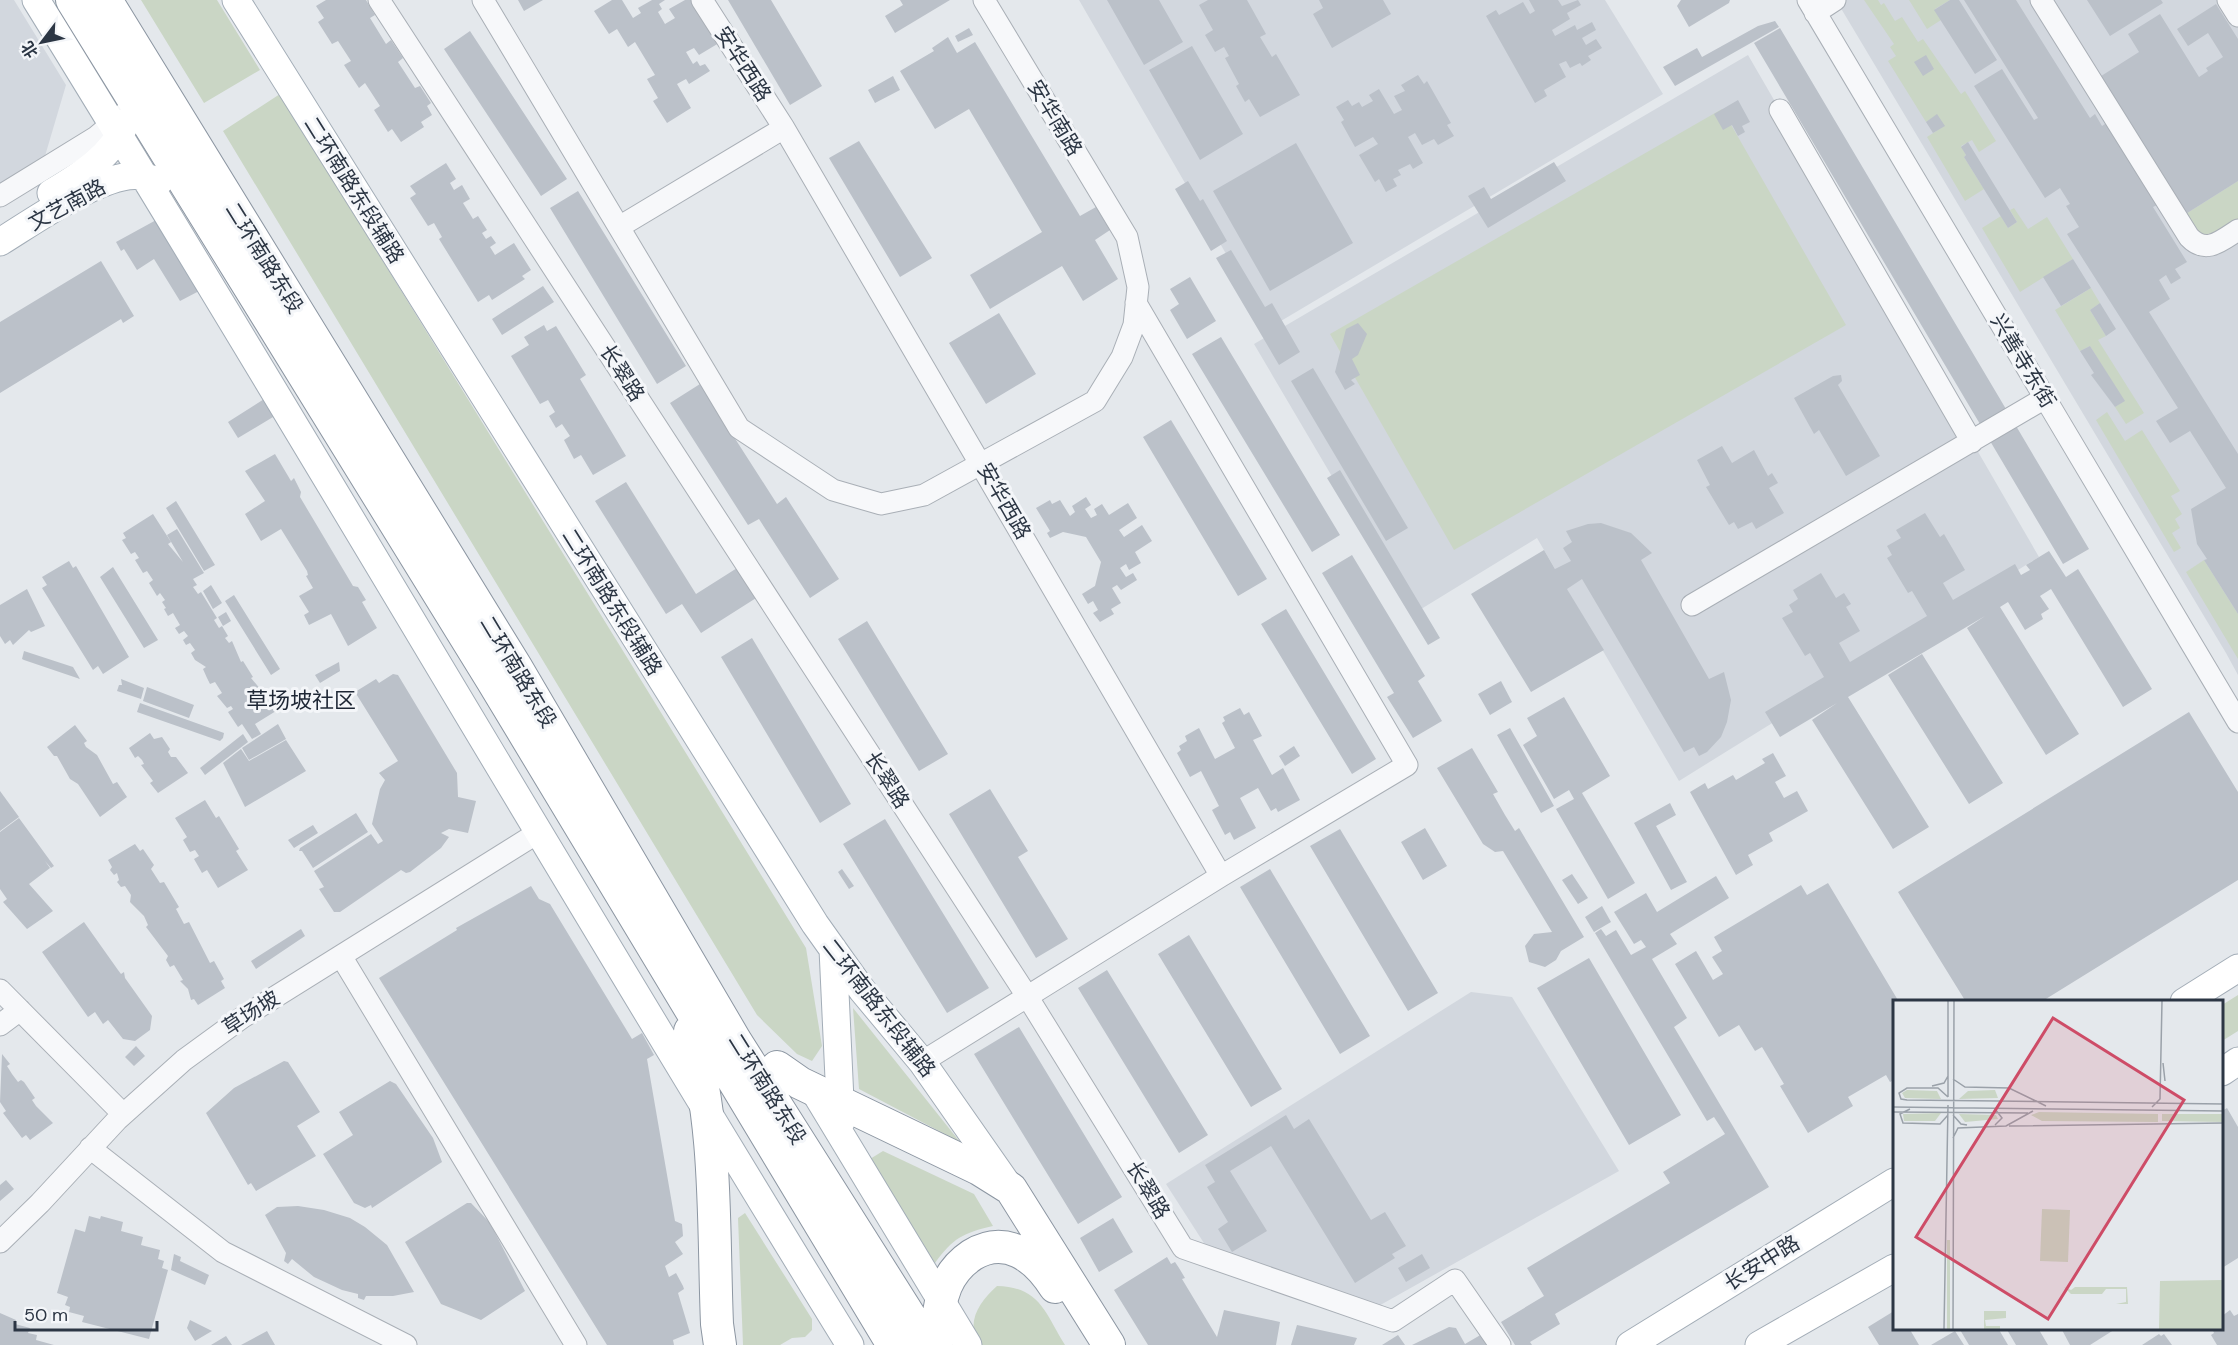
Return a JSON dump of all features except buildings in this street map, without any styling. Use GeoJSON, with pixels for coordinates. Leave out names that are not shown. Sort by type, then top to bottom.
{"type":"FeatureCollection","features":[{"type":"Feature","properties":{"kind":"highway","name":"二环南路东段"},"geometry":{"type":"LineString","coordinates":[[72,0],[492,680],[893,1345]]}},
{"type":"Feature","properties":{"kind":"highway","name":"二环南路东段"},"geometry":{"type":"LineString","coordinates":[[106,0],[516,667],[741,1049],[934,1344]]}},
{"type":"Feature","properties":{"kind":"highway"},"geometry":{"type":"LineString","coordinates":[[129,0],[297,270],[459,545],[777,1067],[900,1273],[934,1344]]}},
{"type":"Feature","properties":{"kind":"highway"},"geometry":{"type":"LineString","coordinates":[[658,908],[714,966]]}},
{"type":"Feature","properties":{"kind":"highway"},"geometry":{"type":"LineString","coordinates":[[679,992],[700,1064],[706,1113],[720,1345]]}},
{"type":"Feature","properties":{"kind":"highway"},"geometry":{"type":"LineString","coordinates":[[777,1067],[827,1095],[979,1169],[1011,1189],[1109,1345]]}},
{"type":"Feature","properties":{"kind":"highway"},"geometry":{"type":"LineString","coordinates":[[934,1344],[942,1300],[957,1267],[985,1247],[999,1246],[1017,1250],[1032,1258],[1048,1276],[1091,1345]]}},
{"type":"Feature","properties":{"kind":"main road"},"geometry":{"type":"LineString","coordinates":[[36,0],[145,176],[706,1113],[850,1345]]}},
{"type":"Feature","properties":{"kind":"main road","name":"二环南路东段辅路"},"geometry":{"type":"LineString","coordinates":[[236,0],[796,896],[833,949],[922,1062],[1011,1189]]}},
{"type":"Feature","properties":{"kind":"main road","name":"文艺南路"},"geometry":{"type":"LineString","coordinates":[[0,225],[92,166],[134,102]]}},
{"type":"Feature","properties":{"kind":"main road","name":"文艺南路"},"geometry":{"type":"LineString","coordinates":[[0,242],[102,184],[128,176],[145,176]]}},
{"type":"Feature","properties":{"kind":"main road"},"geometry":{"type":"LineString","coordinates":[[145,176],[179,191],[200,208]]}},
{"type":"Feature","properties":{"kind":"main road"},"geometry":{"type":"LineString","coordinates":[[833,949],[827,1095],[841,1134],[968,1345]]}},
{"type":"Feature","properties":{"kind":"main road"},"geometry":{"type":"LineString","coordinates":[[2187,1000],[2238,968]]}},
{"type":"Feature","properties":{"kind":"main road"},"geometry":{"type":"LineString","coordinates":[[2223,1071],[2238,1061]]}},
{"type":"Feature","properties":{"kind":"main road","name":"长安中路"},"geometry":{"type":"LineString","coordinates":[[1630,1345],[1893,1183]]}},
{"type":"Feature","properties":{"kind":"main road"},"geometry":{"type":"LineString","coordinates":[[1759,1345],[1893,1269]]}},
{"type":"Feature","properties":{"kind":"street","name":"长翠路"},"geometry":{"type":"LineString","coordinates":[[379,0],[1027,996],[1183,1248],[1393,1321],[1455,1280],[1500,1345]]}},
{"type":"Feature","properties":{"kind":"street","name":"安华南路"},"geometry":{"type":"LineString","coordinates":[[483,0],[739,428],[832,490],[881,504],[924,495],[1095,401],[1122,357],[1134,326],[1136,271],[1127,237],[984,0]]}},
{"type":"Feature","properties":{"kind":"street","name":"安华西路"},"geometry":{"type":"LineString","coordinates":[[702,0],[784,128],[982,463],[1221,876]]}},
{"type":"Feature","properties":{"kind":"street"},"geometry":{"type":"LineString","coordinates":[[1812,6],[1835,0]]}},
{"type":"Feature","properties":{"kind":"street"},"geometry":{"type":"LineString","coordinates":[[2041,0],[2189,237],[2201,246],[2209,247],[2236,237]]}},
{"type":"Feature","properties":{"kind":"street"},"geometry":{"type":"LineString","coordinates":[[2228,0],[2238,16]]}},
{"type":"Feature","properties":{"kind":"street","name":"兴善寺东街"},"geometry":{"type":"LineString","coordinates":[[1812,6],[2238,722]]}},
{"type":"Feature","properties":{"kind":"street"},"geometry":{"type":"LineString","coordinates":[[1780,110],[1972,442]]}},
{"type":"Feature","properties":{"kind":"street"},"geometry":{"type":"LineString","coordinates":[[619,227],[784,128]]}},
{"type":"Feature","properties":{"kind":"street"},"geometry":{"type":"LineString","coordinates":[[0,196],[96,137],[117,131]]}},
{"type":"Feature","properties":{"kind":"street"},"geometry":{"type":"LineString","coordinates":[[922,1062],[1221,876],[1407,765],[1136,303]]}},
{"type":"Feature","properties":{"kind":"street"},"geometry":{"type":"LineString","coordinates":[[1692,605],[2045,398]]}},
{"type":"Feature","properties":{"kind":"street","name":"草场坡"},"geometry":{"type":"LineString","coordinates":[[0,1242],[123,1114],[184,1060],[243,1017],[539,832]]}},
{"type":"Feature","properties":{"kind":"street"},"geometry":{"type":"LineString","coordinates":[[341,956],[576,1345]]}},
{"type":"Feature","properties":{"kind":"street"},"geometry":{"type":"LineString","coordinates":[[0,990],[123,1114]]}},
{"type":"Feature","properties":{"kind":"street"},"geometry":{"type":"LineString","coordinates":[[0,1025],[20,1010]]}},
{"type":"Feature","properties":{"kind":"street"},"geometry":{"type":"LineString","coordinates":[[90,1148],[223,1252],[406,1345]]}},
{"type":"Feature","properties":{"kind":"shaded area"},"geometry":{"type":"Polygon","coordinates":[[[0,0],[14,0],[66,85],[45,156],[0,184],[0,0]]]}},
{"type":"Feature","properties":{"kind":"shaded area"},"geometry":{"type":"Polygon","coordinates":[[[1079,0],[1605,0],[1663,94],[1269,328],[1079,0]]]}},
{"type":"Feature","properties":{"kind":"shaded area"},"geometry":{"type":"Polygon","coordinates":[[[1836,0],[2238,0],[2238,675],[2226,653],[1836,0]]]}},
{"type":"Feature","properties":{"kind":"shaded area"},"geometry":{"type":"Polygon","coordinates":[[[1748,55],[2039,557],[1679,781],[1537,538],[1413,614],[1254,344],[1748,55]]]}},
{"type":"Feature","properties":{"kind":"shaded area"},"geometry":{"type":"Polygon","coordinates":[[[1471,992],[1512,997],[1619,1171],[1375,1308],[1211,1254],[1166,1184],[1471,992]]]}},
{"type":"Feature","properties":{"kind":"green space"},"geometry":{"type":"Polygon","coordinates":[[[141,0],[217,0],[260,70],[204,103],[141,0]]]}},
{"type":"Feature","properties":{"kind":"green space"},"geometry":{"type":"Polygon","coordinates":[[[1864,0],[1878,0],[1881,5],[1884,3],[1895,21],[1902,17],[1918,42],[1923,39],[1961,94],[1965,91],[1996,141],[1979,152],[1972,140],[1961,146],[1966,155],[1964,157],[1984,189],[1965,201],[1927,137],[1944,126],[1937,115],[1926,122],[1888,61],[1896,56],[1890,47],[1894,44],[1864,0]]]}},
{"type":"Feature","properties":{"kind":"green space"},"geometry":{"type":"Polygon","coordinates":[[[1909,0],[1950,0],[1935,9],[1941,20],[1927,29],[1909,0]]]}},
{"type":"Feature","properties":{"kind":"green space"},"geometry":{"type":"Polygon","coordinates":[[[280,94],[806,948],[822,1046],[812,1061],[797,1054],[757,1015],[223,131],[280,94]]]}},
{"type":"Feature","properties":{"kind":"green space"},"geometry":{"type":"Polygon","coordinates":[[[1722,109],[1846,325],[1454,550],[1330,334],[1722,109]]]}},
{"type":"Feature","properties":{"kind":"green space"},"geometry":{"type":"Polygon","coordinates":[[[2238,181],[2238,219],[2216,232],[2201,234],[2184,215],[2238,181]]]}},
{"type":"Feature","properties":{"kind":"green space"},"geometry":{"type":"Polygon","coordinates":[[[2014,208],[2028,229],[2047,217],[2073,259],[2020,292],[1982,228],[2001,216],[2008,228],[2017,222],[2010,210],[2014,208]]]}},
{"type":"Feature","properties":{"kind":"green space"},"geometry":{"type":"Polygon","coordinates":[[[2091,288],[2100,303],[2090,310],[2106,336],[2098,340],[2144,413],[2126,424],[2115,407],[2124,401],[2090,346],[2080,351],[2055,310],[2091,288]]]}},
{"type":"Feature","properties":{"kind":"green space"},"geometry":{"type":"Polygon","coordinates":[[[2107,412],[2125,441],[2142,430],[2180,491],[2171,496],[2182,514],[2175,519],[2180,528],[2172,533],[2181,548],[2174,552],[2096,420],[2107,412]]]}},
{"type":"Feature","properties":{"kind":"green space"},"geometry":{"type":"Polygon","coordinates":[[[2204,560],[2238,614],[2238,659],[2186,572],[2204,560]]]}},
{"type":"Feature","properties":{"kind":"green space"},"geometry":{"type":"Polygon","coordinates":[[[2238,995],[2238,1031],[2223,1040],[2223,1004],[2238,995]]]}},
{"type":"Feature","properties":{"kind":"green space"},"geometry":{"type":"Polygon","coordinates":[[[853,1008],[960,1142],[859,1089],[853,1008]]]}},
{"type":"Feature","properties":{"kind":"green space"},"geometry":{"type":"Polygon","coordinates":[[[883,1151],[974,1194],[993,1226],[966,1234],[953,1242],[935,1263],[870,1159],[883,1151]]]}},
{"type":"Feature","properties":{"kind":"green space"},"geometry":{"type":"Polygon","coordinates":[[[745,1213],[812,1319],[812,1330],[805,1337],[792,1338],[780,1345],[743,1345],[738,1218],[745,1213]]]}},
{"type":"Feature","properties":{"kind":"green space"},"geometry":{"type":"Polygon","coordinates":[[[997,1286],[1023,1291],[1032,1297],[1040,1304],[1065,1345],[979,1345],[974,1328],[976,1312],[997,1286]]]}},
{"type":"Feature","properties":{"kind":"district","name":"草场坡社区"},"geometry":{"type":"Point","coordinates":[301,700]}}]}
